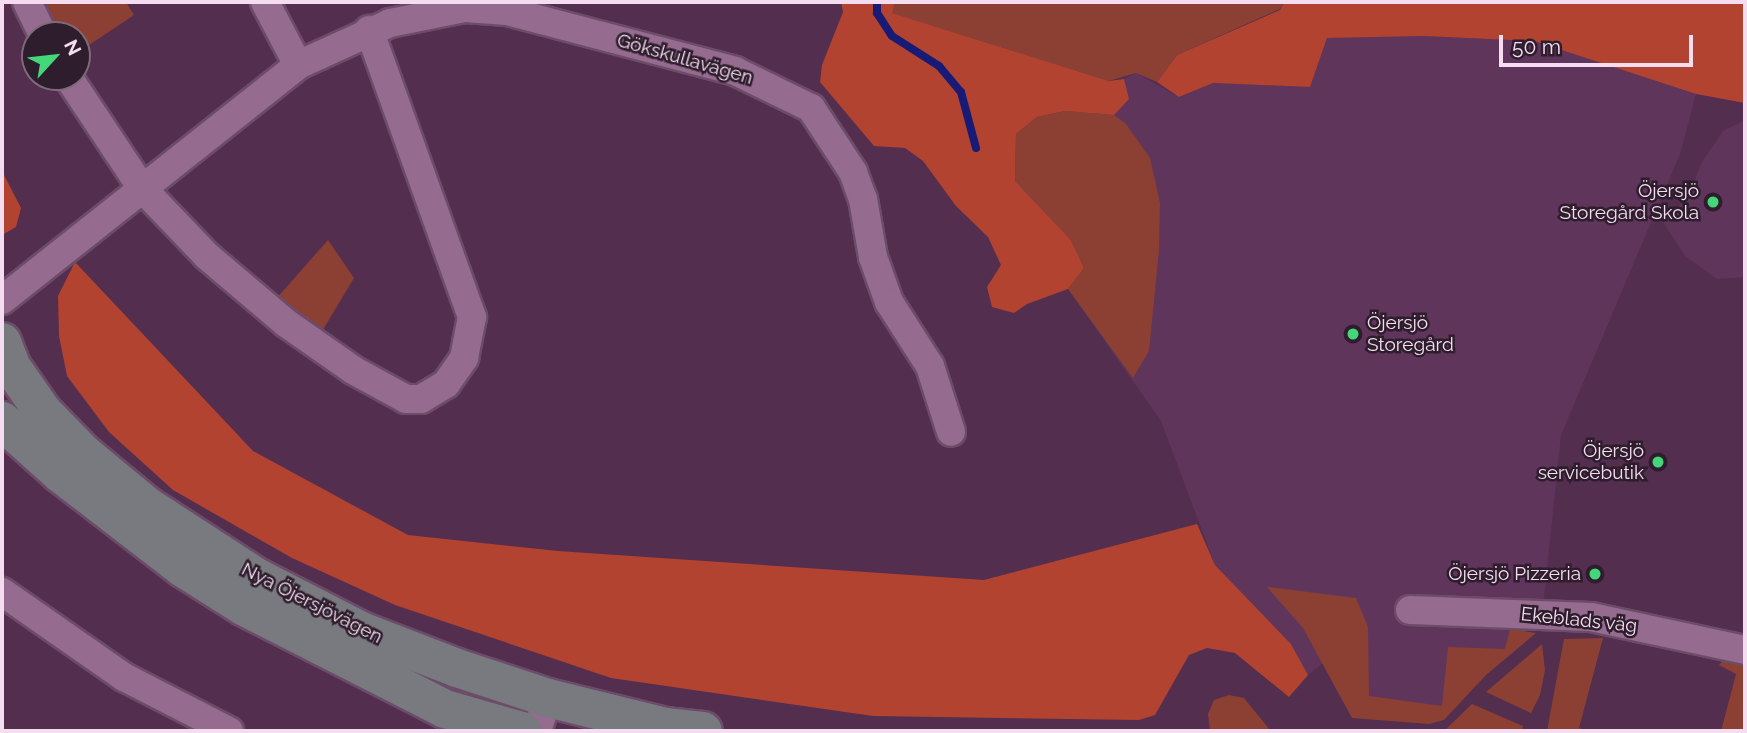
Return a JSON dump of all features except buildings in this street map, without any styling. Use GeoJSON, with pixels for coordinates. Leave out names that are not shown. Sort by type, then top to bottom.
{"type":"FeatureCollection","features":[{"type":"Feature","properties":{"kind":"street"},"geometry":{"type":"LineString","coordinates":[[27,2],[36,21]]}},
{"type":"Feature","properties":{"kind":"street"},"geometry":{"type":"LineString","coordinates":[[265,2],[298,65]]}},
{"type":"Feature","properties":{"kind":"street","name":"Gökskullavägen"},"geometry":{"type":"LineString","coordinates":[[2,300],[298,65],[369,30],[444,11],[518,13],[734,71],[811,108],[853,172],[863,199],[873,257],[889,302],[930,366],[951,432]]}},
{"type":"Feature","properties":{"kind":"street"},"geometry":{"type":"LineString","coordinates":[[77,91],[141,187],[207,256],[286,323],[353,370],[406,399],[431,396],[446,384],[464,358],[472,317],[369,30]]}},
{"type":"Feature","properties":{"kind":"street","name":"Nya Öjersjövägen"},"geometry":{"type":"LineString","coordinates":[[2,341],[11,366],[43,412],[84,454],[191,536],[258,578],[361,631],[543,715],[703,731]]}},
{"type":"Feature","properties":{"kind":"street","name":"Nya Öjersjövägen"},"geometry":{"type":"LineString","coordinates":[[2,421],[61,474],[172,560],[243,606],[445,709],[522,731]]}},
{"type":"Feature","properties":{"kind":"street"},"geometry":{"type":"LineString","coordinates":[[2,592],[124,677],[229,731]]}},
{"type":"Feature","properties":{"kind":"street","name":"Ekeblads väg"},"geometry":{"type":"LineString","coordinates":[[1410,610],[1591,617],[1745,650]]}},
{"type":"Feature","properties":{"kind":"shaded area"},"geometry":{"type":"Polygon","coordinates":[[[43,2],[126,2],[134,15],[91,44],[91,21],[49,21],[43,12],[43,2]]]}},
{"type":"Feature","properties":{"kind":"shaded area"},"geometry":{"type":"Polygon","coordinates":[[[841,2],[895,2],[892,13],[1109,81],[1124,79],[1129,99],[1114,115],[1065,111],[1037,117],[1016,134],[1015,181],[1071,240],[1084,268],[1068,289],[1027,304],[1014,313],[992,307],[987,287],[1001,265],[988,237],[956,206],[923,161],[905,148],[874,146],[820,82],[822,65],[843,12],[841,2]]]}},
{"type":"Feature","properties":{"kind":"shaded area"},"geometry":{"type":"Polygon","coordinates":[[[895,2],[1284,2],[1280,9],[1177,55],[1157,82],[1136,73],[1109,81],[891,13],[895,2]]]}},
{"type":"Feature","properties":{"kind":"shaded area"},"geometry":{"type":"Polygon","coordinates":[[[1284,2],[1745,2],[1745,103],[1696,94],[1534,41],[1424,36],[1327,38],[1310,87],[1213,83],[1179,97],[1157,82],[1177,55],[1280,10],[1284,2]]]}},
{"type":"Feature","properties":{"kind":"shaded area","name":"Öjersjö Storegård"},"geometry":{"type":"Polygon","coordinates":[[[1424,36],[1534,41],[1696,94],[1680,154],[1561,435],[1544,598],[1524,636],[1432,719],[1380,716],[1323,663],[1308,675],[1291,644],[1215,565],[1161,421],[1068,289],[1084,268],[1071,240],[1015,181],[1065,111],[1114,115],[1124,79],[1136,73],[1179,97],[1213,83],[1310,87],[1327,38],[1424,36]]]}},
{"type":"Feature","properties":{"kind":"shaded area"},"geometry":{"type":"Polygon","coordinates":[[[1065,111],[1114,115],[1126,124],[1150,158],[1160,203],[1159,250],[1149,351],[1133,378],[1068,289],[1084,268],[1071,240],[1015,181],[1016,134],[1037,117],[1065,111]]]}},
{"type":"Feature","properties":{"kind":"shaded area","name":"Öjersjö Storegård Skola"},"geometry":{"type":"Polygon","coordinates":[[[1745,120],[1745,277],[1717,279],[1685,256],[1663,222],[1688,197],[1702,162],[1723,131],[1745,120]]]}},
{"type":"Feature","properties":{"kind":"shaded area"},"geometry":{"type":"Polygon","coordinates":[[[2,171],[21,208],[16,227],[2,235],[2,171]]]}},
{"type":"Feature","properties":{"kind":"shaded area"},"geometry":{"type":"Polygon","coordinates":[[[328,240],[354,278],[321,333],[276,299],[328,240]]]}},
{"type":"Feature","properties":{"kind":"shaded area"},"geometry":{"type":"Polygon","coordinates":[[[75,262],[253,451],[408,535],[558,551],[984,580],[1197,524],[1215,565],[1291,644],[1308,675],[1289,697],[1235,653],[1207,648],[1189,655],[1155,715],[1139,720],[873,716],[611,678],[395,605],[292,558],[173,490],[109,432],[67,376],[59,336],[58,296],[75,262]]]}},
{"type":"Feature","properties":{"kind":"shaded area"},"geometry":{"type":"Polygon","coordinates":[[[1267,587],[1356,598],[1368,627],[1369,696],[1442,706],[1448,647],[1505,649],[1510,629],[1536,633],[1486,675],[1444,720],[1429,724],[1352,718],[1303,628],[1267,587]]]}},
{"type":"Feature","properties":{"kind":"shaded area"},"geometry":{"type":"Polygon","coordinates":[[[1603,638],[1579,728],[1590,731],[1547,731],[1564,639],[1603,638]]]}},
{"type":"Feature","properties":{"kind":"shaded area"},"geometry":{"type":"Polygon","coordinates":[[[1542,644],[1545,670],[1540,695],[1531,713],[1486,692],[1542,644]]]}},
{"type":"Feature","properties":{"kind":"shaded area"},"geometry":{"type":"Polygon","coordinates":[[[1727,656],[1745,664],[1745,731],[1721,731],[1736,674],[1719,665],[1727,656]]]}},
{"type":"Feature","properties":{"kind":"shaded area"},"geometry":{"type":"Polygon","coordinates":[[[1229,695],[1244,698],[1270,730],[1210,731],[1208,714],[1214,700],[1229,695]]]}},
{"type":"Feature","properties":{"kind":"shaded area"},"geometry":{"type":"Polygon","coordinates":[[[1472,704],[1523,726],[1522,731],[1444,731],[1472,704]]]}},
{"type":"Feature","properties":{"kind":"waterway"},"geometry":{"type":"LineString","coordinates":[[877,2],[877,13],[892,36],[939,66],[961,92],[976,148]]}},
{"type":"Feature","properties":{"kind":"place","name":"Öjersjö Storegård Skola"},"geometry":{"type":"Point","coordinates":[1713,202]}},
{"type":"Feature","properties":{"kind":"place","name":"Öjersjö Storegård"},"geometry":{"type":"Point","coordinates":[1353,334]}},
{"type":"Feature","properties":{"kind":"place","name":"Öjersjö servicebutik"},"geometry":{"type":"Point","coordinates":[1658,462]}},
{"type":"Feature","properties":{"kind":"place","name":"Öjersjö Pizzeria"},"geometry":{"type":"Point","coordinates":[1595,574]}}]}
